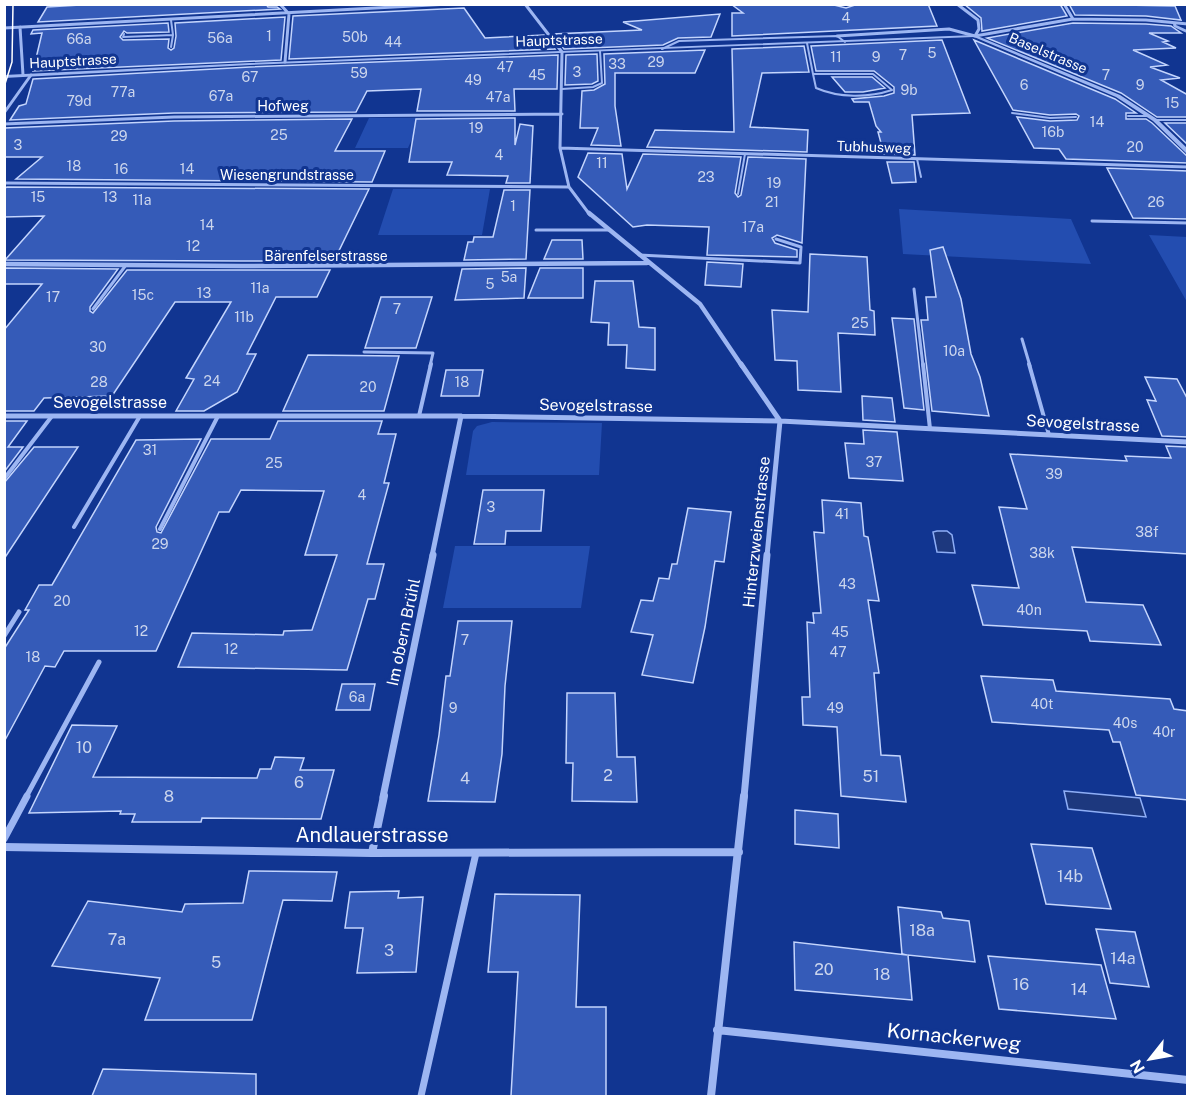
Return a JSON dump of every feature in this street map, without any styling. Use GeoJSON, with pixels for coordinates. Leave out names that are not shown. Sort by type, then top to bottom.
{"type":"FeatureCollection","features":[{"type":"Feature","properties":{"kind":"street"},"geometry":{"type":"LineString","coordinates":[[280,4],[289,14],[285,62]]}},
{"type":"Feature","properties":{"kind":"street"},"geometry":{"type":"LineString","coordinates":[[4,28],[450,4]]}},
{"type":"Feature","properties":{"kind":"street"},"geometry":{"type":"LineString","coordinates":[[525,4],[562,52],[560,148],[569,187],[593,218],[700,304],[780,421]]}},
{"type":"Feature","properties":{"kind":"street"},"geometry":{"type":"LineString","coordinates":[[837,36],[950,29],[975,36],[979,29],[978,20],[957,4]]}},
{"type":"Feature","properties":{"kind":"street"},"geometry":{"type":"LineString","coordinates":[[1064,4],[1073,19]]}},
{"type":"Feature","properties":{"kind":"street","name":"Baselstrasse"},"geometry":{"type":"LineString","coordinates":[[975,36],[1073,19],[1188,24]]}},
{"type":"Feature","properties":{"kind":"street"},"geometry":{"type":"LineString","coordinates":[[1174,23],[1175,26],[1188,32]]}},
{"type":"Feature","properties":{"kind":"street"},"geometry":{"type":"LineString","coordinates":[[20,27],[23,75]]}},
{"type":"Feature","properties":{"kind":"street","name":"Hauptstrasse"},"geometry":{"type":"LineString","coordinates":[[4,77],[285,62],[975,36]]}},
{"type":"Feature","properties":{"kind":"street","name":"Baselstrasse"},"geometry":{"type":"LineString","coordinates":[[975,36],[1105,90],[1155,120],[1188,153]]}},
{"type":"Feature","properties":{"kind":"street"},"geometry":{"type":"LineString","coordinates":[[4,112],[31,75]]}},
{"type":"Feature","properties":{"kind":"street","name":"Hofweg"},"geometry":{"type":"LineString","coordinates":[[4,124],[174,117],[562,114]]}},
{"type":"Feature","properties":{"kind":"street","name":"Tubhusweg"},"geometry":{"type":"LineString","coordinates":[[560,148],[1188,167]]}},
{"type":"Feature","properties":{"kind":"street","name":"Wiesengrundstrasse"},"geometry":{"type":"LineString","coordinates":[[4,183],[569,187]]}},
{"type":"Feature","properties":{"kind":"street","name":"Bärenfelserstrasse"},"geometry":{"type":"LineString","coordinates":[[4,264],[458,266],[648,263]]}},
{"type":"Feature","properties":{"kind":"street","name":"Sevogelstrasse"},"geometry":{"type":"LineString","coordinates":[[4,416],[461,416],[780,421],[1188,442]]}},
{"type":"Feature","properties":{"kind":"street","name":"Im obern Brühl"},"geometry":{"type":"LineString","coordinates":[[372,853],[461,416]]}},
{"type":"Feature","properties":{"kind":"street","name":"Hinterzweienstrasse"},"geometry":{"type":"LineString","coordinates":[[711,1096],[739,852],[780,421]]}},
{"type":"Feature","properties":{"kind":"street","name":"Andlauerstrasse"},"geometry":{"type":"LineString","coordinates":[[4,847],[372,853],[739,852]]}},
{"type":"Feature","properties":{"kind":"street","name":"Kornackerweg"},"geometry":{"type":"LineString","coordinates":[[717,1030],[1188,1080]]}},
{"type":"Feature","properties":{"kind":"lane"},"geometry":{"type":"LineString","coordinates":[[171,20],[174,35],[171,47]]}},
{"type":"Feature","properties":{"kind":"lane"},"geometry":{"type":"LineString","coordinates":[[124,33],[123,38],[174,35]]}},
{"type":"Feature","properties":{"kind":"lane"},"geometry":{"type":"LineString","coordinates":[[662,49],[679,41],[837,36],[845,42]]}},
{"type":"Feature","properties":{"kind":"lane"},"geometry":{"type":"LineString","coordinates":[[807,43],[813,74],[816,88],[831,94],[885,93],[892,90],[873,74],[813,74]]}},
{"type":"Feature","properties":{"kind":"lane"},"geometry":{"type":"LineString","coordinates":[[562,89],[593,87],[602,83],[600,51]]}},
{"type":"Feature","properties":{"kind":"lane"},"geometry":{"type":"LineString","coordinates":[[1012,113],[1050,118],[1076,117]]}},
{"type":"Feature","properties":{"kind":"lane"},"geometry":{"type":"LineString","coordinates":[[1128,116],[1149,116]]}},
{"type":"Feature","properties":{"kind":"lane"},"geometry":{"type":"LineString","coordinates":[[1155,120],[1188,120]]}},
{"type":"Feature","properties":{"kind":"lane"},"geometry":{"type":"LineString","coordinates":[[738,194],[745,154]]}},
{"type":"Feature","properties":{"kind":"lane"},"geometry":{"type":"LineString","coordinates":[[917,159],[921,177]]}},
{"type":"Feature","properties":{"kind":"lane"},"geometry":{"type":"LineString","coordinates":[[1092,221],[1188,223]]}},
{"type":"Feature","properties":{"kind":"lane"},"geometry":{"type":"LineString","coordinates":[[536,230],[608,230]]}},
{"type":"Feature","properties":{"kind":"lane"},"geometry":{"type":"LineString","coordinates":[[638,255],[800,263],[801,247],[776,239]]}},
{"type":"Feature","properties":{"kind":"lane"},"geometry":{"type":"LineString","coordinates":[[93,309],[126,265]]}},
{"type":"Feature","properties":{"kind":"lane"},"geometry":{"type":"LineString","coordinates":[[914,289],[930,429]]}},
{"type":"Feature","properties":{"kind":"lane"},"geometry":{"type":"LineString","coordinates":[[1022,339],[1049,435]]}},
{"type":"Feature","properties":{"kind":"lane"},"geometry":{"type":"LineString","coordinates":[[364,352],[433,353],[419,416]]}},
{"type":"Feature","properties":{"kind":"lane"},"geometry":{"type":"LineString","coordinates":[[4,479],[52,416]]}},
{"type":"Feature","properties":{"kind":"lane"},"geometry":{"type":"LineString","coordinates":[[74,527],[140,416]]}},
{"type":"Feature","properties":{"kind":"lane"},"geometry":{"type":"LineString","coordinates":[[160,529],[218,416]]}},
{"type":"Feature","properties":{"kind":"lane"},"geometry":{"type":"LineString","coordinates":[[4,636],[19,612]]}},
{"type":"Feature","properties":{"kind":"lane"},"geometry":{"type":"LineString","coordinates":[[4,839],[99,662]]}},
{"type":"Feature","properties":{"kind":"lane"},"geometry":{"type":"LineString","coordinates":[[421,1096],[476,851]]}},
{"type":"Feature","properties":{"kind":"shaded area"},"geometry":{"type":"Polygon","coordinates":[[[369,118],[421,118],[408,148],[355,148],[369,118]]]}},
{"type":"Feature","properties":{"kind":"shaded area"},"geometry":{"type":"Polygon","coordinates":[[[393,189],[490,189],[482,235],[378,235],[393,189]]]}},
{"type":"Feature","properties":{"kind":"shaded area"},"geometry":{"type":"Polygon","coordinates":[[[899,209],[1071,219],[1091,264],[903,254],[899,209]]]}},
{"type":"Feature","properties":{"kind":"shaded area"},"geometry":{"type":"Polygon","coordinates":[[[1149,235],[1187,237],[1187,302],[1149,235]]]}},
{"type":"Feature","properties":{"kind":"shaded area"},"geometry":{"type":"Polygon","coordinates":[[[492,422],[602,423],[599,475],[466,475],[473,431],[477,426],[492,422]]]}},
{"type":"Feature","properties":{"kind":"shaded area"},"geometry":{"type":"Polygon","coordinates":[[[947,531],[952,535],[955,553],[937,552],[933,532],[947,531]]]}},
{"type":"Feature","properties":{"kind":"shaded area"},"geometry":{"type":"Polygon","coordinates":[[[455,546],[590,546],[581,608],[443,608],[455,546]]]}},
{"type":"Feature","properties":{"kind":"shaded area"},"geometry":{"type":"Polygon","coordinates":[[[1064,791],[1140,798],[1146,817],[1068,809],[1064,791]]]}},
{"type":"Feature","properties":{"kind":"building"},"geometry":{"type":"Polygon","coordinates":[[[97,4],[266,4],[268,7],[280,9],[38,22],[47,7],[97,4]]]}},
{"type":"Feature","properties":{"kind":"building"},"geometry":{"type":"Polygon","coordinates":[[[731,4],[830,4],[846,8],[858,4],[928,4],[937,26],[732,36],[732,13],[743,13],[731,4]]]}},
{"type":"Feature","properties":{"kind":"building"},"geometry":{"type":"Polygon","coordinates":[[[964,4],[1060,4],[1067,16],[982,31],[981,18],[964,4]]]}},
{"type":"Feature","properties":{"kind":"building"},"geometry":{"type":"Polygon","coordinates":[[[1069,4],[1175,6],[1181,20],[1146,16],[1075,15],[1069,4]]]}},
{"type":"Feature","properties":{"kind":"building"},"geometry":{"type":"Polygon","coordinates":[[[464,8],[485,38],[544,35],[555,49],[289,59],[293,16],[464,8]]]}},
{"type":"Feature","properties":{"kind":"building"},"geometry":{"type":"Polygon","coordinates":[[[720,14],[711,37],[678,38],[663,45],[564,49],[553,34],[642,30],[623,22],[720,14]]]}},
{"type":"Feature","properties":{"kind":"building"},"geometry":{"type":"Polygon","coordinates":[[[285,17],[281,60],[33,71],[42,33],[31,34],[33,30],[168,23],[169,32],[127,33],[124,31],[120,37],[123,40],[169,39],[168,48],[171,50],[174,48],[176,36],[175,23],[285,17]]]}},
{"type":"Feature","properties":{"kind":"building"},"geometry":{"type":"Polygon","coordinates":[[[1073,23],[1171,26],[1181,33],[1149,33],[1168,41],[1163,42],[1176,48],[1133,50],[1167,65],[1150,67],[1180,78],[1161,80],[1188,95],[1188,117],[1157,117],[1121,93],[987,38],[1073,23]]]}},
{"type":"Feature","properties":{"kind":"building"},"geometry":{"type":"Polygon","coordinates":[[[942,40],[970,113],[912,115],[915,155],[884,154],[878,132],[881,132],[876,126],[869,102],[854,102],[852,99],[884,96],[894,93],[894,87],[874,71],[816,71],[811,46],[942,40]]]}},
{"type":"Feature","properties":{"kind":"building"},"geometry":{"type":"Polygon","coordinates":[[[974,40],[1115,99],[1136,113],[1126,113],[1126,119],[1146,119],[1152,123],[1188,157],[1188,163],[1066,159],[1059,149],[1034,148],[1017,117],[1050,121],[1077,120],[1079,116],[1013,110],[974,40]]]}},
{"type":"Feature","properties":{"kind":"building"},"geometry":{"type":"Polygon","coordinates":[[[804,46],[809,72],[762,73],[750,127],[808,130],[807,152],[647,147],[655,130],[734,132],[732,49],[804,46]]]}},
{"type":"Feature","properties":{"kind":"building"},"geometry":{"type":"Polygon","coordinates":[[[705,50],[695,73],[615,73],[615,106],[621,146],[591,145],[598,128],[580,128],[582,91],[594,90],[605,84],[604,54],[705,50]]]}},
{"type":"Feature","properties":{"kind":"building"},"geometry":{"type":"Polygon","coordinates":[[[597,54],[598,81],[592,84],[565,85],[566,55],[597,54]]]}},
{"type":"Feature","properties":{"kind":"building"},"geometry":{"type":"Polygon","coordinates":[[[558,55],[557,89],[514,89],[515,111],[417,111],[421,89],[367,91],[356,112],[174,113],[10,120],[19,106],[26,104],[33,79],[250,67],[558,55]]]}},
{"type":"Feature","properties":{"kind":"building"},"geometry":{"type":"Polygon","coordinates":[[[832,77],[872,77],[885,88],[845,92],[832,77]]]}},
{"type":"Feature","properties":{"kind":"building"},"geometry":{"type":"Polygon","coordinates":[[[515,118],[515,145],[520,124],[533,126],[530,183],[506,183],[508,176],[447,175],[452,162],[409,162],[416,119],[515,118]]]}},
{"type":"Feature","properties":{"kind":"building"},"geometry":{"type":"Polygon","coordinates":[[[352,119],[335,151],[385,151],[372,182],[16,179],[42,157],[4,157],[5,128],[174,121],[352,119]]]}},
{"type":"Feature","properties":{"kind":"building"},"geometry":{"type":"Polygon","coordinates":[[[1165,123],[1188,123],[1188,145],[1165,123]]]}},
{"type":"Feature","properties":{"kind":"building"},"geometry":{"type":"Polygon","coordinates":[[[588,153],[622,154],[627,189],[643,154],[741,157],[735,193],[738,197],[741,195],[748,157],[806,159],[802,243],[777,235],[772,238],[775,243],[797,250],[797,257],[707,255],[709,227],[647,225],[633,227],[578,177],[588,153]]]}},
{"type":"Feature","properties":{"kind":"building"},"geometry":{"type":"Polygon","coordinates":[[[887,162],[914,162],[916,182],[892,183],[887,162]]]}},
{"type":"Feature","properties":{"kind":"building"},"geometry":{"type":"Polygon","coordinates":[[[1107,168],[1188,171],[1188,219],[1133,218],[1107,168]]]}},
{"type":"Feature","properties":{"kind":"building"},"geometry":{"type":"Polygon","coordinates":[[[7,187],[369,189],[334,261],[5,260],[44,216],[4,217],[4,189],[7,187]]]}},
{"type":"Feature","properties":{"kind":"building"},"geometry":{"type":"Polygon","coordinates":[[[504,190],[530,190],[526,259],[464,260],[468,242],[473,242],[474,237],[493,237],[504,190]]]}},
{"type":"Feature","properties":{"kind":"building"},"geometry":{"type":"Polygon","coordinates":[[[552,240],[582,240],[583,259],[544,259],[552,240]]]}},
{"type":"Feature","properties":{"kind":"building"},"geometry":{"type":"Polygon","coordinates":[[[943,247],[961,299],[971,354],[980,377],[989,416],[932,411],[921,320],[928,320],[926,297],[936,297],[930,250],[943,247]]]}},
{"type":"Feature","properties":{"kind":"building"},"geometry":{"type":"Polygon","coordinates":[[[810,254],[867,257],[870,310],[874,311],[875,335],[838,333],[841,392],[798,390],[797,361],[775,360],[772,310],[808,312],[810,254]]]}},
{"type":"Feature","properties":{"kind":"building"},"geometry":{"type":"Polygon","coordinates":[[[707,262],[743,264],[741,287],[705,285],[707,262]]]}},
{"type":"Feature","properties":{"kind":"building"},"geometry":{"type":"Polygon","coordinates":[[[4,268],[118,269],[90,307],[93,313],[127,270],[330,270],[317,297],[276,297],[247,354],[256,354],[237,392],[204,411],[176,411],[194,379],[186,378],[231,302],[175,302],[112,396],[44,398],[34,411],[4,411],[4,330],[42,284],[4,284],[4,268]]]}},
{"type":"Feature","properties":{"kind":"building"},"geometry":{"type":"Polygon","coordinates":[[[526,268],[524,298],[455,300],[462,269],[526,268]]]}},
{"type":"Feature","properties":{"kind":"building"},"geometry":{"type":"Polygon","coordinates":[[[540,268],[583,268],[583,298],[528,298],[540,268]]]}},
{"type":"Feature","properties":{"kind":"building"},"geometry":{"type":"Polygon","coordinates":[[[595,281],[633,281],[639,327],[655,328],[655,370],[626,368],[627,345],[608,345],[609,323],[591,322],[595,281]]]}},
{"type":"Feature","properties":{"kind":"building"},"geometry":{"type":"Polygon","coordinates":[[[381,297],[432,297],[416,348],[365,348],[381,297]]]}},
{"type":"Feature","properties":{"kind":"building"},"geometry":{"type":"Polygon","coordinates":[[[892,318],[914,319],[924,410],[904,408],[892,318]]]}},
{"type":"Feature","properties":{"kind":"building"},"geometry":{"type":"Polygon","coordinates":[[[308,355],[399,356],[384,411],[283,411],[308,355]]]}},
{"type":"Feature","properties":{"kind":"building"},"geometry":{"type":"Polygon","coordinates":[[[446,370],[483,370],[479,396],[441,396],[446,370]]]}},
{"type":"Feature","properties":{"kind":"building"},"geometry":{"type":"Polygon","coordinates":[[[1145,377],[1177,379],[1188,400],[1188,437],[1162,436],[1147,400],[1156,401],[1145,377]]]}},
{"type":"Feature","properties":{"kind":"building"},"geometry":{"type":"Polygon","coordinates":[[[862,396],[892,398],[895,422],[863,420],[862,396]]]}},
{"type":"Feature","properties":{"kind":"building"},"geometry":{"type":"Polygon","coordinates":[[[4,421],[27,421],[8,447],[23,447],[4,472],[4,421]]]}},
{"type":"Feature","properties":{"kind":"building"},"geometry":{"type":"Polygon","coordinates":[[[278,421],[382,421],[378,434],[396,434],[384,483],[389,483],[367,564],[384,564],[375,599],[368,599],[347,670],[178,667],[192,633],[283,635],[284,631],[312,630],[337,555],[305,555],[324,491],[241,490],[229,512],[219,512],[156,651],[64,651],[55,667],[45,666],[4,742],[4,649],[29,610],[25,610],[39,585],[52,585],[136,440],[201,439],[156,527],[157,532],[161,533],[211,439],[270,439],[278,421]]]}},
{"type":"Feature","properties":{"kind":"building"},"geometry":{"type":"Polygon","coordinates":[[[863,430],[897,432],[903,481],[849,478],[845,443],[864,444],[863,430]]]}},
{"type":"Feature","properties":{"kind":"building"},"geometry":{"type":"Polygon","coordinates":[[[1166,446],[1188,447],[1188,554],[1072,547],[1086,602],[1143,605],[1161,645],[1090,641],[1087,631],[983,625],[972,585],[1019,588],[999,507],[1027,509],[1010,454],[1127,461],[1125,456],[1171,458],[1166,446]]]}},
{"type":"Feature","properties":{"kind":"building"},"geometry":{"type":"Polygon","coordinates":[[[34,447],[78,447],[4,559],[4,483],[34,447]]]}},
{"type":"Feature","properties":{"kind":"building"},"geometry":{"type":"Polygon","coordinates":[[[483,490],[544,490],[541,531],[506,531],[505,544],[474,544],[483,490]]]}},
{"type":"Feature","properties":{"kind":"building"},"geometry":{"type":"Polygon","coordinates":[[[822,500],[861,503],[864,536],[868,537],[879,601],[868,600],[879,673],[874,673],[881,755],[900,756],[906,802],[841,796],[837,727],[803,725],[802,697],[810,697],[807,622],[814,623],[813,613],[821,613],[814,532],[824,533],[822,500]]]}},
{"type":"Feature","properties":{"kind":"building"},"geometry":{"type":"Polygon","coordinates":[[[688,508],[731,512],[724,562],[715,561],[705,627],[693,683],[642,675],[653,635],[631,632],[641,600],[653,601],[659,578],[669,579],[672,564],[677,564],[688,508]]]}},
{"type":"Feature","properties":{"kind":"building"},"geometry":{"type":"Polygon","coordinates":[[[458,621],[512,621],[505,686],[502,754],[495,802],[428,801],[446,676],[450,676],[458,621]]]}},
{"type":"Feature","properties":{"kind":"building"},"geometry":{"type":"Polygon","coordinates":[[[981,676],[1053,680],[1056,691],[1170,699],[1174,709],[1188,711],[1188,800],[1136,795],[1120,742],[1113,742],[1109,730],[992,722],[981,676]]]}},
{"type":"Feature","properties":{"kind":"building"},"geometry":{"type":"Polygon","coordinates":[[[342,684],[375,684],[370,710],[336,710],[342,684]]]}},
{"type":"Feature","properties":{"kind":"building"},"geometry":{"type":"Polygon","coordinates":[[[567,693],[615,693],[617,757],[635,757],[637,802],[572,801],[573,763],[566,763],[567,693]]]}},
{"type":"Feature","properties":{"kind":"building"},"geometry":{"type":"Polygon","coordinates":[[[72,725],[117,726],[93,777],[257,778],[260,769],[271,769],[275,757],[304,758],[300,770],[334,770],[321,819],[202,818],[201,822],[132,822],[135,814],[120,814],[121,811],[29,813],[72,725]]]}},
{"type":"Feature","properties":{"kind":"building"},"geometry":{"type":"Polygon","coordinates":[[[795,810],[838,814],[839,848],[795,844],[795,810]]]}},
{"type":"Feature","properties":{"kind":"building"},"geometry":{"type":"Polygon","coordinates":[[[1031,844],[1092,848],[1111,909],[1046,904],[1031,844]]]}},
{"type":"Feature","properties":{"kind":"building"},"geometry":{"type":"Polygon","coordinates":[[[249,871],[337,872],[332,901],[283,900],[252,1020],[145,1020],[160,978],[52,966],[88,901],[182,912],[185,904],[243,903],[249,871]]]}},
{"type":"Feature","properties":{"kind":"building"},"geometry":{"type":"Polygon","coordinates":[[[399,891],[398,898],[423,897],[416,972],[357,973],[363,928],[345,928],[350,892],[399,891]]]}},
{"type":"Feature","properties":{"kind":"building"},"geometry":{"type":"Polygon","coordinates":[[[495,894],[580,895],[576,1007],[606,1007],[606,1096],[511,1096],[518,972],[488,972],[495,894]]]}},
{"type":"Feature","properties":{"kind":"building"},"geometry":{"type":"Polygon","coordinates":[[[898,907],[941,912],[943,918],[969,921],[975,962],[908,955],[912,1000],[795,990],[794,942],[907,955],[902,954],[898,907]]]}},
{"type":"Feature","properties":{"kind":"building"},"geometry":{"type":"Polygon","coordinates":[[[1096,929],[1135,932],[1149,987],[1110,983],[1096,929]]]}},
{"type":"Feature","properties":{"kind":"building"},"geometry":{"type":"Polygon","coordinates":[[[988,956],[1101,965],[1116,1019],[999,1009],[988,956]]]}},
{"type":"Feature","properties":{"kind":"building"},"geometry":{"type":"Polygon","coordinates":[[[103,1069],[256,1074],[256,1096],[92,1096],[103,1069]]]}},
{"type":"Feature","properties":{"kind":"tram line"},"geometry":{"type":"LineString","coordinates":[[4,87],[12,62],[13,4]]}}]}
